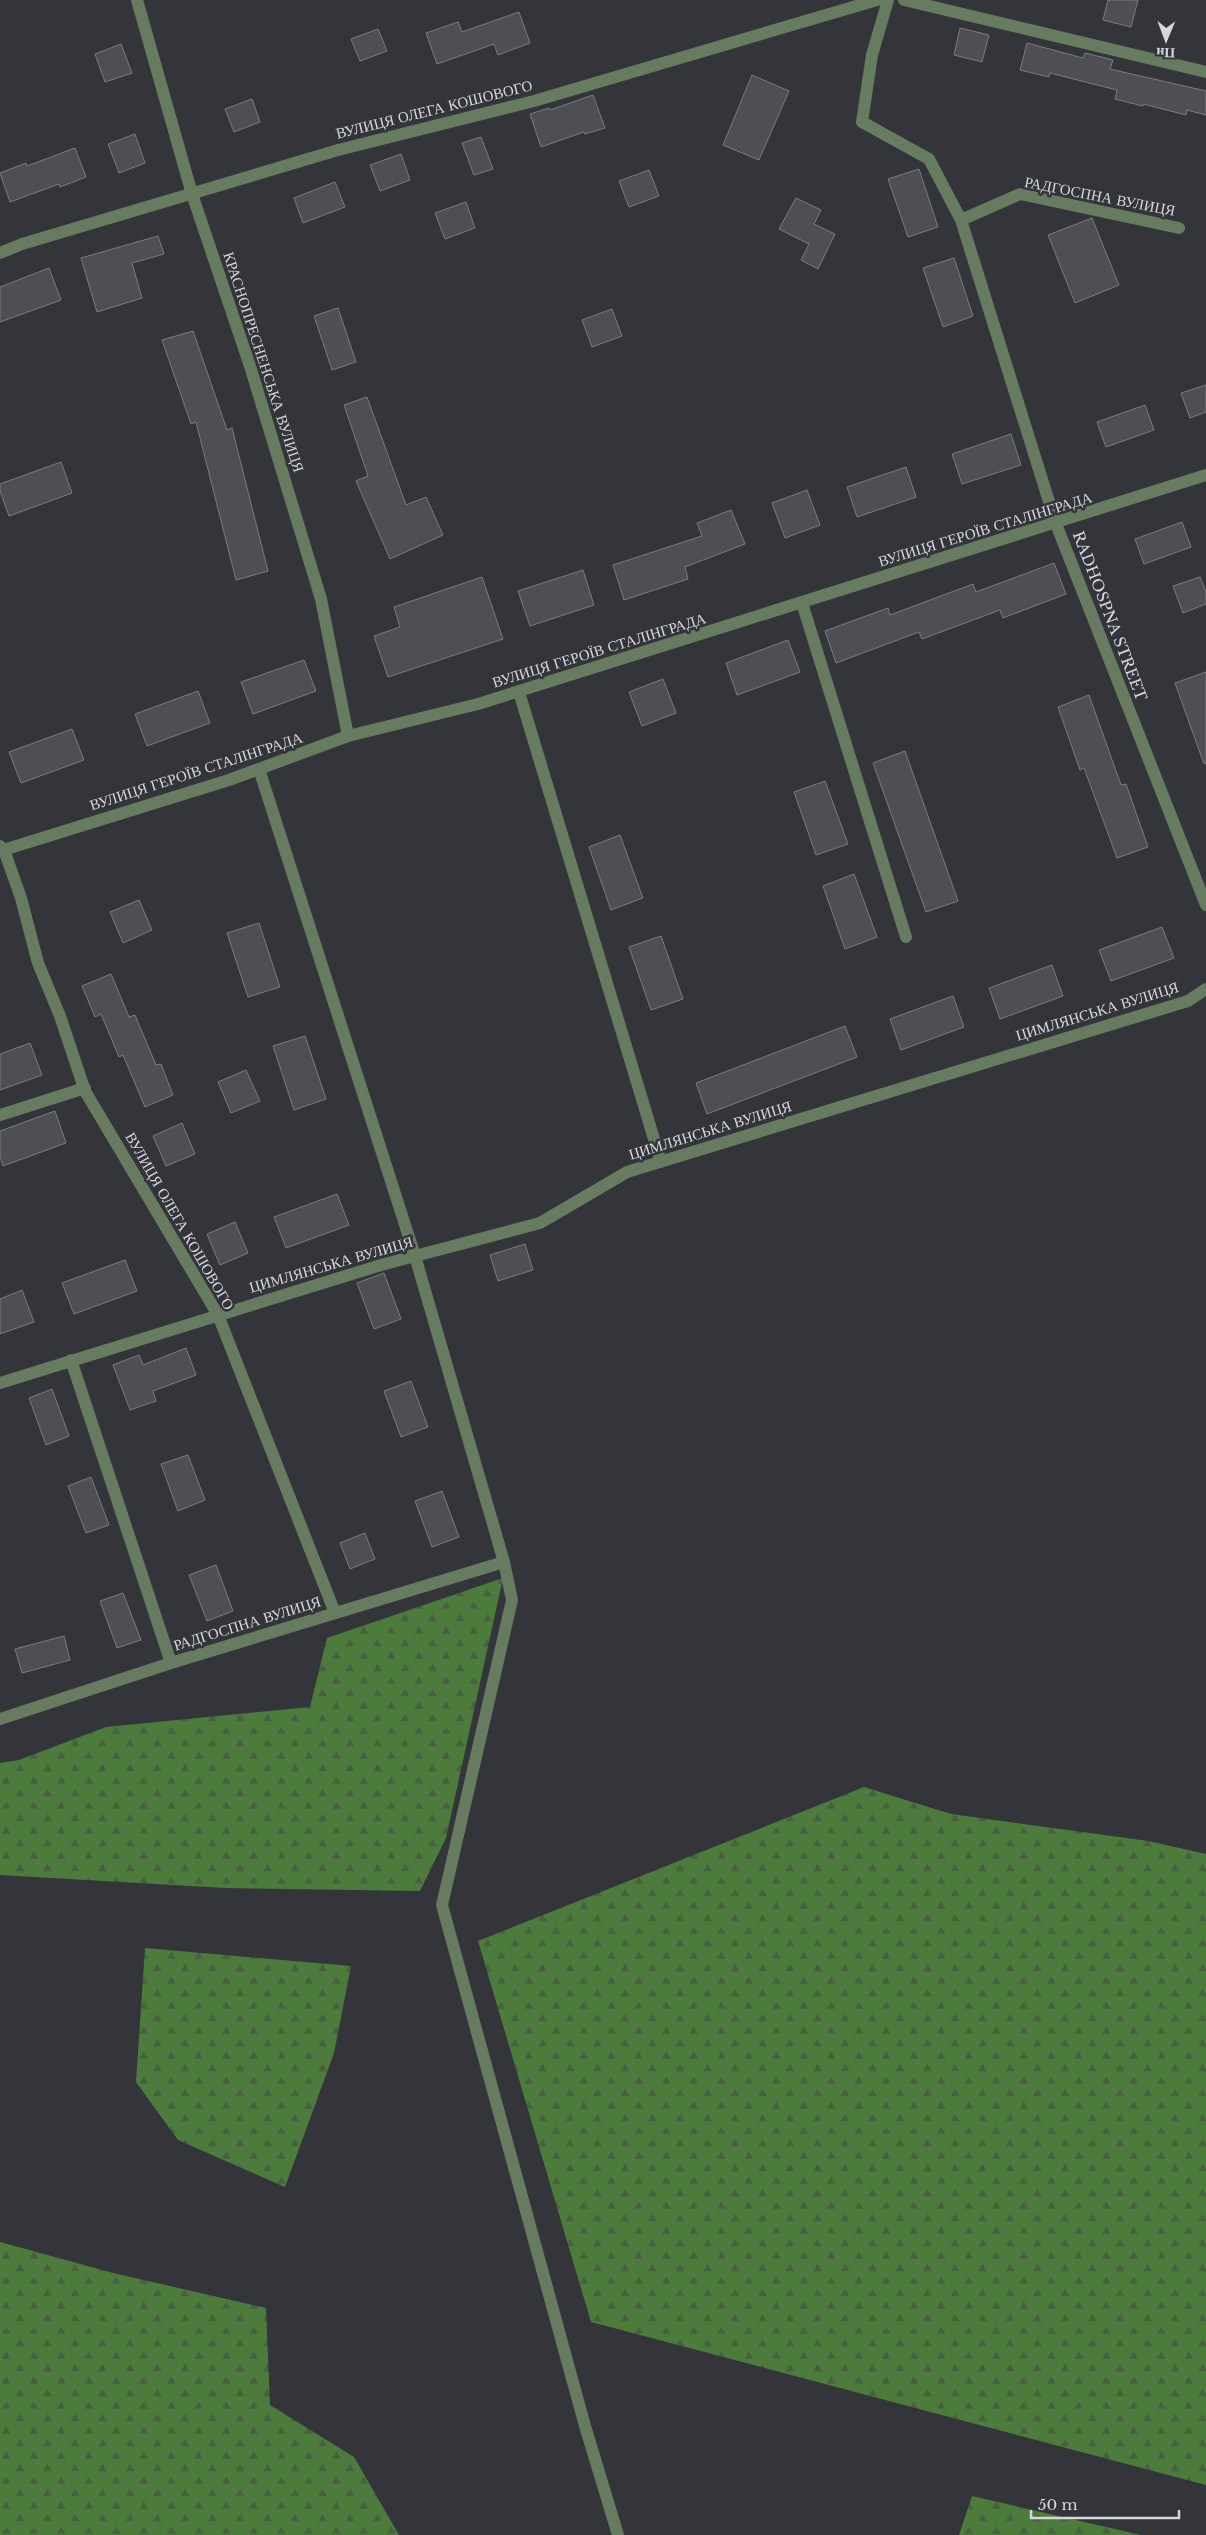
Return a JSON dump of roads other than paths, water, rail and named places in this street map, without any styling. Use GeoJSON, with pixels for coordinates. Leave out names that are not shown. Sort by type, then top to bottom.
{"type":"FeatureCollection","features":[{"type":"Feature","properties":{"kind":"street","name":"КРАСНОПРЕСНЕНСЬКА ВУЛИЦЯ"},"geometry":{"type":"LineString","coordinates":[[136,0],[192,194],[250,366],[321,599],[348,736]]}},
{"type":"Feature","properties":{"kind":"street","name":"ВУЛИЦЯ ОЛЕГА КОШОВОГО"},"geometry":{"type":"LineString","coordinates":[[0,254],[22,244],[338,150],[534,101],[878,0]]}},
{"type":"Feature","properties":{"kind":"street"},"geometry":{"type":"LineString","coordinates":[[888,0],[872,55],[862,122],[929,159],[961,220]]}},
{"type":"Feature","properties":{"kind":"street"},"geometry":{"type":"LineString","coordinates":[[904,0],[1206,72]]}},
{"type":"Feature","properties":{"kind":"street","name":"РАДГОСПНА ВУЛИЦЯ"},"geometry":{"type":"LineString","coordinates":[[961,220],[1020,194],[1180,228]]}},
{"type":"Feature","properties":{"kind":"street","name":"RADHOSPNA STREET"},"geometry":{"type":"LineString","coordinates":[[961,220],[1056,524],[1206,905]]}},
{"type":"Feature","properties":{"kind":"street","name":"ВУЛИЦЯ ГЕРОЇВ СТАЛІНГРАДА"},"geometry":{"type":"LineString","coordinates":[[1,849],[259,769],[348,736],[519,692],[1056,524],[1206,475]]}},
{"type":"Feature","properties":{"kind":"street"},"geometry":{"type":"LineString","coordinates":[[802,603],[906,937]]}},
{"type":"Feature","properties":{"kind":"street"},"geometry":{"type":"LineString","coordinates":[[519,692],[661,1162]]}},
{"type":"Feature","properties":{"kind":"street"},"geometry":{"type":"LineString","coordinates":[[259,769],[415,1256],[504,1562],[512,1600],[442,1905],[585,2426],[618,2535]]}},
{"type":"Feature","properties":{"kind":"street","name":"ВУЛИЦЯ ОЛЕГА КОШОВОГО"},"geometry":{"type":"LineString","coordinates":[[1,849],[21,898],[38,963],[60,1016],[84,1088],[139,1185],[218,1315],[335,1613]]}},
{"type":"Feature","properties":{"kind":"street","name":"ЦИМЛЯНСЬКА ВУЛИЦЯ"},"geometry":{"type":"LineString","coordinates":[[0,1383],[415,1256],[540,1224],[627,1172],[1188,1001],[1206,990]]}},
{"type":"Feature","properties":{"kind":"street"},"geometry":{"type":"LineString","coordinates":[[0,1115],[84,1088]]}},
{"type":"Feature","properties":{"kind":"street"},"geometry":{"type":"LineString","coordinates":[[71,1360],[171,1663]]}},
{"type":"Feature","properties":{"kind":"street","name":"РАДГОСПНА ВУЛИЦЯ"},"geometry":{"type":"LineString","coordinates":[[0,1719],[171,1663],[504,1562]]}}]}
